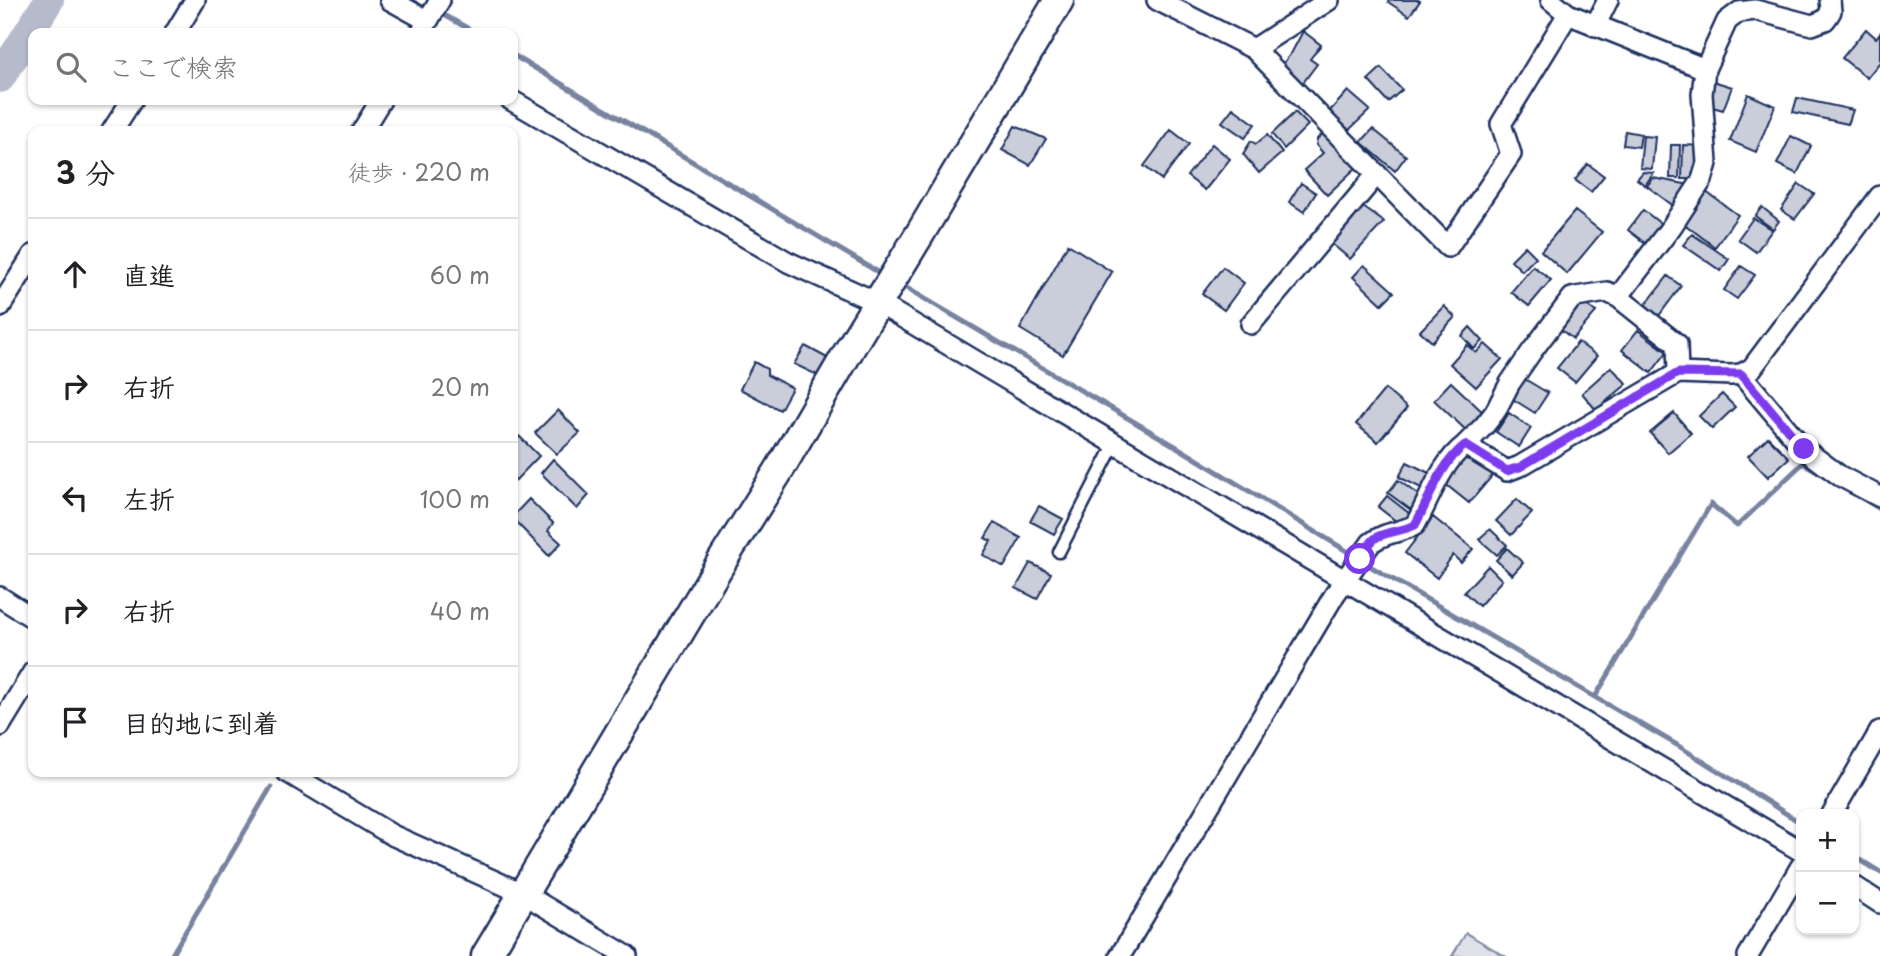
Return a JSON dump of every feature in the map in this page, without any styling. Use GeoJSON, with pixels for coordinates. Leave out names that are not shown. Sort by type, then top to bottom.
{"type":"FeatureCollection","features":[{"type":"Feature","properties":{"kind":"street"},"geometry":{"type":"LineString","coordinates":[[178,28],[195,0]]}},
{"type":"Feature","properties":{"kind":"street"},"geometry":{"type":"LineString","coordinates":[[390,0],[422,28]]}},
{"type":"Feature","properties":{"kind":"street"},"geometry":{"type":"LineString","coordinates":[[424,28],[440,0]]}},
{"type":"Feature","properties":{"kind":"street"},"geometry":{"type":"LineString","coordinates":[[486,956],[1059,0]]}},
{"type":"Feature","properties":{"kind":"street"},"geometry":{"type":"LineString","coordinates":[[1157,0],[1254,48],[1448,247],[1511,154],[1501,124],[1568,14]]}},
{"type":"Feature","properties":{"kind":"street"},"geometry":{"type":"LineString","coordinates":[[1254,48],[1329,0]]}},
{"type":"Feature","properties":{"kind":"street"},"geometry":{"type":"LineString","coordinates":[[1551,0],[1568,14],[1705,69]]}},
{"type":"Feature","properties":{"kind":"street"},"geometry":{"type":"LineString","coordinates":[[1595,26],[1608,0]]}},
{"type":"Feature","properties":{"kind":"street"},"geometry":{"type":"LineString","coordinates":[[1618,297],[1672,226],[1702,180],[1707,163],[1702,94],[1705,69],[1727,21],[1739,12],[1755,10],[1812,25],[1828,16],[1831,11],[1830,0]]}},
{"type":"Feature","properties":{"kind":"street"},"geometry":{"type":"LineString","coordinates":[[518,104],[788,261],[882,297],[1115,443],[1348,576],[1637,755],[1796,848]]}},
{"type":"Feature","properties":{"kind":"street"},"geometry":{"type":"LineString","coordinates":[[115,126],[129,105]]}},
{"type":"Feature","properties":{"kind":"street"},"geometry":{"type":"LineString","coordinates":[[365,126],[378,105]]}},
{"type":"Feature","properties":{"kind":"street"},"geometry":{"type":"LineString","coordinates":[[1251,324],[1377,174]]}},
{"type":"Feature","properties":{"kind":"street"},"geometry":{"type":"LineString","coordinates":[[1465,445],[1507,471],[1520,467],[1678,373],[1741,374],[1752,368],[1880,196]]}},
{"type":"Feature","properties":{"kind":"street"},"geometry":{"type":"LineString","coordinates":[[0,307],[28,263]]}},
{"type":"Feature","properties":{"kind":"street"},"geometry":{"type":"LineString","coordinates":[[1120,956],[1335,594],[1371,543],[1378,537],[1415,525],[1442,472],[1495,412],[1510,383],[1572,299],[1608,292],[1618,297],[1676,344],[1678,373]]}},
{"type":"Feature","properties":{"kind":"street"},"geometry":{"type":"LineString","coordinates":[[1741,374],[1804,449],[1840,476],[1880,497]]}},
{"type":"Feature","properties":{"kind":"street"},"geometry":{"type":"LineString","coordinates":[[0,597],[28,615]]}},
{"type":"Feature","properties":{"kind":"street"},"geometry":{"type":"LineString","coordinates":[[0,726],[28,680]]}},
{"type":"Feature","properties":{"kind":"street"},"geometry":{"type":"LineString","coordinates":[[1835,809],[1880,731]]}},
{"type":"Feature","properties":{"kind":"street"},"geometry":{"type":"LineString","coordinates":[[295,777],[392,835],[524,894],[628,956]]}},
{"type":"Feature","properties":{"kind":"street"},"geometry":{"type":"LineString","coordinates":[[1748,956],[1797,872]]}},
{"type":"Feature","properties":{"kind":"street"},"geometry":{"type":"LineString","coordinates":[[1859,889],[1880,903]]}},
{"type":"Feature","properties":{"kind":"lane"},"geometry":{"type":"LineString","coordinates":[[1059,552],[1115,443]]}},
{"type":"Feature","properties":{"kind":"shaded area"},"geometry":{"type":"Polygon","coordinates":[[[1466,933],[1505,956],[1452,956],[1466,933]]]}},
{"type":"Feature","properties":{"kind":"building"},"geometry":{"type":"Polygon","coordinates":[[[1420,1],[1409,16],[1388,2],[1420,1]]]}},
{"type":"Feature","properties":{"kind":"building"},"geometry":{"type":"Polygon","coordinates":[[[1866,29],[1876,38],[1880,33],[1880,62],[1867,78],[1842,58],[1866,29]]]}},
{"type":"Feature","properties":{"kind":"building"},"geometry":{"type":"Polygon","coordinates":[[[1303,31],[1321,45],[1310,59],[1317,64],[1302,84],[1281,66],[1303,31]]]}},
{"type":"Feature","properties":{"kind":"building"},"geometry":{"type":"Polygon","coordinates":[[[1381,68],[1402,90],[1388,102],[1368,80],[1381,68]]]}},
{"type":"Feature","properties":{"kind":"building"},"geometry":{"type":"Polygon","coordinates":[[[1713,81],[1732,87],[1723,110],[1706,105],[1713,81]]]}},
{"type":"Feature","properties":{"kind":"building"},"geometry":{"type":"Polygon","coordinates":[[[1348,91],[1370,110],[1348,131],[1328,113],[1348,91]]]}},
{"type":"Feature","properties":{"kind":"building"},"geometry":{"type":"Polygon","coordinates":[[[1748,94],[1775,106],[1756,152],[1730,141],[1748,94]]]}},
{"type":"Feature","properties":{"kind":"building"},"geometry":{"type":"Polygon","coordinates":[[[1797,98],[1853,110],[1848,124],[1793,112],[1797,98]]]}},
{"type":"Feature","properties":{"kind":"building"},"geometry":{"type":"Polygon","coordinates":[[[1233,108],[1255,124],[1245,138],[1222,122],[1233,108]]]}},
{"type":"Feature","properties":{"kind":"building"},"geometry":{"type":"Polygon","coordinates":[[[1295,112],[1308,125],[1284,149],[1272,134],[1295,112]]]}},
{"type":"Feature","properties":{"kind":"building"},"geometry":{"type":"Polygon","coordinates":[[[1015,126],[1046,139],[1030,165],[1002,150],[1015,126]]]}},
{"type":"Feature","properties":{"kind":"building"},"geometry":{"type":"Polygon","coordinates":[[[1373,129],[1406,156],[1395,171],[1361,142],[1373,129]]]}},
{"type":"Feature","properties":{"kind":"building"},"geometry":{"type":"Polygon","coordinates":[[[1171,130],[1189,144],[1162,180],[1144,166],[1171,130]]]}},
{"type":"Feature","properties":{"kind":"building"},"geometry":{"type":"Polygon","coordinates":[[[1327,130],[1359,165],[1327,195],[1304,170],[1323,153],[1316,145],[1317,139],[1327,130]]]}},
{"type":"Feature","properties":{"kind":"building"},"geometry":{"type":"Polygon","coordinates":[[[1625,131],[1641,134],[1639,147],[1623,145],[1625,131]]]}},
{"type":"Feature","properties":{"kind":"building"},"geometry":{"type":"Polygon","coordinates":[[[1267,135],[1282,153],[1259,173],[1243,154],[1251,141],[1256,144],[1267,135]]]}},
{"type":"Feature","properties":{"kind":"building"},"geometry":{"type":"Polygon","coordinates":[[[1643,136],[1655,137],[1652,169],[1640,168],[1643,136]]]}},
{"type":"Feature","properties":{"kind":"building"},"geometry":{"type":"Polygon","coordinates":[[[1791,136],[1811,146],[1797,174],[1777,164],[1791,136]]]}},
{"type":"Feature","properties":{"kind":"building"},"geometry":{"type":"Polygon","coordinates":[[[1212,144],[1230,159],[1205,190],[1187,176],[1212,144]]]}},
{"type":"Feature","properties":{"kind":"building"},"geometry":{"type":"Polygon","coordinates":[[[1671,145],[1680,145],[1679,178],[1670,178],[1671,145]]]}},
{"type":"Feature","properties":{"kind":"building"},"geometry":{"type":"Polygon","coordinates":[[[1683,145],[1702,146],[1700,179],[1682,179],[1683,145]]]}},
{"type":"Feature","properties":{"kind":"building"},"geometry":{"type":"Polygon","coordinates":[[[1588,164],[1604,176],[1591,192],[1575,180],[1588,164]]]}},
{"type":"Feature","properties":{"kind":"building"},"geometry":{"type":"Polygon","coordinates":[[[1643,172],[1654,173],[1645,185],[1637,179],[1643,172]]]}},
{"type":"Feature","properties":{"kind":"building"},"geometry":{"type":"Polygon","coordinates":[[[1653,178],[1690,185],[1675,207],[1647,186],[1653,178]]]}},
{"type":"Feature","properties":{"kind":"building"},"geometry":{"type":"Polygon","coordinates":[[[1301,183],[1316,193],[1304,212],[1289,202],[1301,183]]]}},
{"type":"Feature","properties":{"kind":"building"},"geometry":{"type":"Polygon","coordinates":[[[1799,184],[1814,194],[1795,219],[1781,210],[1799,184]]]}},
{"type":"Feature","properties":{"kind":"building"},"geometry":{"type":"Polygon","coordinates":[[[1702,189],[1738,215],[1715,247],[1679,220],[1702,189]]]}},
{"type":"Feature","properties":{"kind":"building"},"geometry":{"type":"Polygon","coordinates":[[[1359,204],[1384,222],[1350,259],[1327,240],[1359,204]]]}},
{"type":"Feature","properties":{"kind":"building"},"geometry":{"type":"Polygon","coordinates":[[[1762,207],[1779,221],[1773,229],[1755,216],[1762,207]]]}},
{"type":"Feature","properties":{"kind":"building"},"geometry":{"type":"Polygon","coordinates":[[[1643,210],[1665,227],[1650,247],[1628,230],[1643,210]]]}},
{"type":"Feature","properties":{"kind":"building"},"geometry":{"type":"Polygon","coordinates":[[[1575,211],[1602,232],[1567,274],[1541,251],[1575,211]]]}},
{"type":"Feature","properties":{"kind":"building"},"geometry":{"type":"Polygon","coordinates":[[[1753,218],[1772,230],[1756,252],[1738,239],[1753,218]]]}},
{"type":"Feature","properties":{"kind":"building"},"geometry":{"type":"Polygon","coordinates":[[[1692,234],[1729,259],[1721,271],[1683,245],[1692,234]]]}},
{"type":"Feature","properties":{"kind":"building"},"geometry":{"type":"Polygon","coordinates":[[[1068,244],[1112,272],[1063,355],[1020,329],[1068,244]]]}},
{"type":"Feature","properties":{"kind":"building"},"geometry":{"type":"Polygon","coordinates":[[[1525,246],[1536,257],[1522,271],[1511,260],[1525,246]]]}},
{"type":"Feature","properties":{"kind":"building"},"geometry":{"type":"Polygon","coordinates":[[[1364,265],[1394,292],[1382,304],[1353,277],[1364,265]]]}},
{"type":"Feature","properties":{"kind":"building"},"geometry":{"type":"Polygon","coordinates":[[[1533,266],[1551,280],[1529,306],[1511,292],[1533,266]]]}},
{"type":"Feature","properties":{"kind":"building"},"geometry":{"type":"Polygon","coordinates":[[[1741,266],[1755,275],[1737,299],[1724,290],[1741,266]]]}},
{"type":"Feature","properties":{"kind":"building"},"geometry":{"type":"Polygon","coordinates":[[[1223,267],[1244,283],[1224,310],[1202,294],[1223,267]]]}},
{"type":"Feature","properties":{"kind":"building"},"geometry":{"type":"Polygon","coordinates":[[[1668,276],[1681,286],[1655,321],[1641,311],[1668,276]]]}},
{"type":"Feature","properties":{"kind":"building"},"geometry":{"type":"Polygon","coordinates":[[[1578,299],[1596,312],[1573,339],[1556,326],[1578,299]]]}},
{"type":"Feature","properties":{"kind":"building"},"geometry":{"type":"Polygon","coordinates":[[[1444,306],[1455,317],[1432,342],[1420,331],[1444,306]]]}},
{"type":"Feature","properties":{"kind":"building"},"geometry":{"type":"Polygon","coordinates":[[[1470,327],[1483,341],[1474,349],[1462,336],[1470,327]]]}},
{"type":"Feature","properties":{"kind":"building"},"geometry":{"type":"Polygon","coordinates":[[[1638,330],[1667,352],[1651,373],[1622,350],[1638,330]]]}},
{"type":"Feature","properties":{"kind":"building"},"geometry":{"type":"Polygon","coordinates":[[[1578,342],[1597,356],[1575,382],[1557,368],[1578,342]]]}},
{"type":"Feature","properties":{"kind":"building"},"geometry":{"type":"Polygon","coordinates":[[[1485,344],[1502,359],[1476,387],[1450,364],[1467,345],[1476,353],[1485,344]]]}},
{"type":"Feature","properties":{"kind":"building"},"geometry":{"type":"Polygon","coordinates":[[[805,346],[829,359],[819,376],[794,364],[805,346]]]}},
{"type":"Feature","properties":{"kind":"building"},"geometry":{"type":"Polygon","coordinates":[[[754,362],[767,369],[767,375],[792,388],[780,410],[740,389],[754,362]]]}},
{"type":"Feature","properties":{"kind":"building"},"geometry":{"type":"Polygon","coordinates":[[[1611,367],[1627,384],[1596,410],[1582,393],[1611,367]]]}},
{"type":"Feature","properties":{"kind":"building"},"geometry":{"type":"Polygon","coordinates":[[[1523,378],[1548,393],[1535,413],[1511,398],[1523,378]]]}},
{"type":"Feature","properties":{"kind":"building"},"geometry":{"type":"Polygon","coordinates":[[[1451,382],[1487,416],[1470,434],[1434,400],[1451,382]]]}},
{"type":"Feature","properties":{"kind":"building"},"geometry":{"type":"Polygon","coordinates":[[[1385,389],[1407,408],[1378,442],[1356,424],[1385,389]]]}},
{"type":"Feature","properties":{"kind":"building"},"geometry":{"type":"Polygon","coordinates":[[[1722,394],[1735,407],[1712,429],[1699,416],[1722,394]]]}},
{"type":"Feature","properties":{"kind":"building"},"geometry":{"type":"Polygon","coordinates":[[[558,410],[580,433],[557,454],[535,433],[558,410]]]}},
{"type":"Feature","properties":{"kind":"building"},"geometry":{"type":"Polygon","coordinates":[[[1509,413],[1531,428],[1519,447],[1496,432],[1509,413]]]}},
{"type":"Feature","properties":{"kind":"building"},"geometry":{"type":"Polygon","coordinates":[[[1674,413],[1691,433],[1668,453],[1650,433],[1674,413]]]}},
{"type":"Feature","properties":{"kind":"building"},"geometry":{"type":"Polygon","coordinates":[[[518,437],[539,456],[518,478],[518,437]]]}},
{"type":"Feature","properties":{"kind":"building"},"geometry":{"type":"Polygon","coordinates":[[[1768,437],[1789,458],[1768,477],[1748,456],[1768,437]]]}},
{"type":"Feature","properties":{"kind":"building"},"geometry":{"type":"Polygon","coordinates":[[[1467,454],[1493,475],[1469,503],[1444,483],[1467,454]]]}},
{"type":"Feature","properties":{"kind":"building"},"geometry":{"type":"Polygon","coordinates":[[[553,459],[589,495],[577,509],[541,473],[553,459]]]}},
{"type":"Feature","properties":{"kind":"building"},"geometry":{"type":"Polygon","coordinates":[[[1407,462],[1435,476],[1427,491],[1399,477],[1407,462]]]}},
{"type":"Feature","properties":{"kind":"building"},"geometry":{"type":"Polygon","coordinates":[[[1398,480],[1421,497],[1411,510],[1388,493],[1398,480]]]}},
{"type":"Feature","properties":{"kind":"building"},"geometry":{"type":"Polygon","coordinates":[[[1387,496],[1410,514],[1401,525],[1378,507],[1387,496]]]}},
{"type":"Feature","properties":{"kind":"building"},"geometry":{"type":"Polygon","coordinates":[[[529,499],[553,523],[548,531],[561,543],[549,556],[518,524],[518,511],[529,499]]]}},
{"type":"Feature","properties":{"kind":"building"},"geometry":{"type":"Polygon","coordinates":[[[1517,499],[1532,513],[1511,535],[1496,521],[1517,499]]]}},
{"type":"Feature","properties":{"kind":"building"},"geometry":{"type":"Polygon","coordinates":[[[1039,506],[1063,519],[1054,534],[1030,521],[1039,506]]]}},
{"type":"Feature","properties":{"kind":"building"},"geometry":{"type":"Polygon","coordinates":[[[1433,517],[1473,549],[1461,563],[1453,555],[1437,578],[1405,553],[1433,517]]]}},
{"type":"Feature","properties":{"kind":"building"},"geometry":{"type":"Polygon","coordinates":[[[994,523],[1021,538],[1004,567],[983,555],[991,541],[985,538],[994,523]]]}},
{"type":"Feature","properties":{"kind":"building"},"geometry":{"type":"Polygon","coordinates":[[[1490,529],[1507,545],[1497,555],[1479,539],[1490,529]]]}},
{"type":"Feature","properties":{"kind":"building"},"geometry":{"type":"Polygon","coordinates":[[[1507,548],[1523,563],[1512,575],[1496,560],[1507,548]]]}},
{"type":"Feature","properties":{"kind":"building"},"geometry":{"type":"Polygon","coordinates":[[[1030,563],[1051,573],[1037,599],[1016,588],[1030,563]]]}},
{"type":"Feature","properties":{"kind":"building"},"geometry":{"type":"Polygon","coordinates":[[[1488,566],[1502,580],[1479,606],[1464,592],[1488,566]]]}},
{"type":"Feature","properties":{"kind":"waterway"},"geometry":{"type":"LineString","coordinates":[[31,28],[49,0]]}},
{"type":"Feature","properties":{"kind":"waterway"},"geometry":{"type":"LineString","coordinates":[[437,11],[467,28]]}},
{"type":"Feature","properties":{"kind":"waterway"},"geometry":{"type":"LineString","coordinates":[[0,78],[28,33]]}},
{"type":"Feature","properties":{"kind":"waterway"},"geometry":{"type":"LineString","coordinates":[[518,58],[883,275]]}},
{"type":"Feature","properties":{"kind":"waterway"},"geometry":{"type":"LineString","coordinates":[[898,283],[1182,450],[1355,556]]}},
{"type":"Feature","properties":{"kind":"waterway"},"geometry":{"type":"LineString","coordinates":[[1595,697],[1711,504],[1737,526],[1803,463],[1824,475]]}},
{"type":"Feature","properties":{"kind":"waterway"},"geometry":{"type":"LineString","coordinates":[[1862,498],[1880,509]]}},
{"type":"Feature","properties":{"kind":"waterway"},"geometry":{"type":"LineString","coordinates":[[1363,562],[1677,745],[1796,820]]}},
{"type":"Feature","properties":{"kind":"waterway"},"geometry":{"type":"LineString","coordinates":[[171,956],[271,787]]}},
{"type":"Feature","properties":{"kind":"waterway"},"geometry":{"type":"LineString","coordinates":[[1859,859],[1880,872]]}},
{"type":"Feature","properties":{"kind":"route"},"geometry":{"type":"LineString","coordinates":[[1360,559],[1378,537],[1415,525],[1442,472],[1465,445],[1507,471],[1520,467],[1678,373],[1741,374],[1804,449]]}}]}
